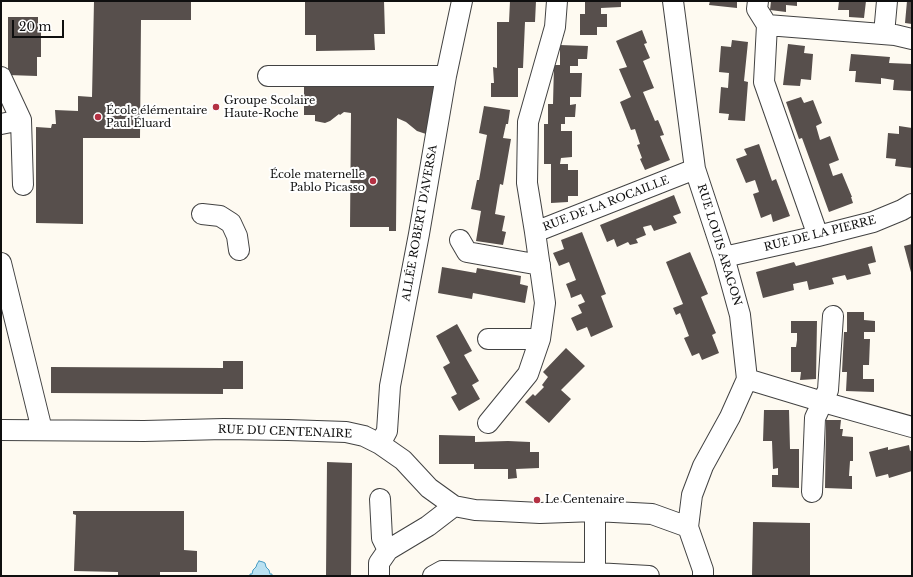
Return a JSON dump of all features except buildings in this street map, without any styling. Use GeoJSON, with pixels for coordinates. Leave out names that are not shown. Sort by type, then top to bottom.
{"type":"FeatureCollection","features":[{"type":"Feature","properties":{"kind":"street","name":"ALLÉE ROBERT D'AVERSA"},"geometry":{"type":"LineString","coordinates":[[380,444],[387,431],[390,386],[446,76],[462,1]]}},
{"type":"Feature","properties":{"kind":"street","name":"RUE DE LA ROCAILLE"},"geometry":{"type":"LineString","coordinates":[[557,1],[554,27],[528,122],[527,183],[535,232],[695,169]]}},
{"type":"Feature","properties":{"kind":"street","name":"RUE LOUIS ARAGON"},"geometry":{"type":"LineString","coordinates":[[673,1],[695,169],[724,257],[740,315],[746,379],[730,416],[703,466],[692,495],[688,527]]}},
{"type":"Feature","properties":{"kind":"street"},"geometry":{"type":"LineString","coordinates":[[758,1],[757,9],[767,25],[764,82],[818,236]]}},
{"type":"Feature","properties":{"kind":"street"},"geometry":{"type":"LineString","coordinates":[[884,34],[887,1]]}},
{"type":"Feature","properties":{"kind":"street"},"geometry":{"type":"LineString","coordinates":[[767,25],[896,35],[912,39]]}},
{"type":"Feature","properties":{"kind":"street"},"geometry":{"type":"LineString","coordinates":[[268,76],[296,83],[446,76]]}},
{"type":"Feature","properties":{"kind":"street"},"geometry":{"type":"LineString","coordinates":[[1,77],[21,120],[23,185]]}},
{"type":"Feature","properties":{"kind":"street"},"geometry":{"type":"LineString","coordinates":[[1,124],[21,120]]}},
{"type":"Feature","properties":{"kind":"street","name":"RUE DE LA PIERRE"},"geometry":{"type":"LineString","coordinates":[[724,257],[873,222],[902,210],[912,204]]}},
{"type":"Feature","properties":{"kind":"street"},"geometry":{"type":"LineString","coordinates":[[202,214],[220,216],[231,223],[237,236],[238,250]]}},
{"type":"Feature","properties":{"kind":"street"},"geometry":{"type":"LineString","coordinates":[[488,423],[528,374],[540,339],[545,302],[535,232]]}},
{"type":"Feature","properties":{"kind":"street"},"geometry":{"type":"LineString","coordinates":[[460,240],[467,252],[540,265]]}},
{"type":"Feature","properties":{"kind":"street"},"geometry":{"type":"LineString","coordinates":[[1,263],[42,430]]}},
{"type":"Feature","properties":{"kind":"street"},"geometry":{"type":"LineString","coordinates":[[812,492],[815,418],[828,390],[833,316]]}},
{"type":"Feature","properties":{"kind":"street"},"geometry":{"type":"LineString","coordinates":[[488,339],[540,339]]}},
{"type":"Feature","properties":{"kind":"street"},"geometry":{"type":"LineString","coordinates":[[746,379],[912,427]]}},
{"type":"Feature","properties":{"kind":"street","name":"RUE DU CENTENAIRE"},"geometry":{"type":"LineString","coordinates":[[1,430],[144,431],[232,429],[346,432],[364,436],[380,444],[403,460],[429,488],[454,506],[475,510],[540,513],[596,511],[652,514],[688,527]]}},
{"type":"Feature","properties":{"kind":"street"},"geometry":{"type":"LineString","coordinates":[[380,499],[382,538],[388,550]]}},
{"type":"Feature","properties":{"kind":"street"},"geometry":{"type":"LineString","coordinates":[[379,576],[379,563],[388,550],[428,526],[454,506]]}},
{"type":"Feature","properties":{"kind":"street"},"geometry":{"type":"LineString","coordinates":[[595,573],[596,511]]}},
{"type":"Feature","properties":{"kind":"street"},"geometry":{"type":"LineString","coordinates":[[688,527],[703,570],[703,576]]}},
{"type":"Feature","properties":{"kind":"street"},"geometry":{"type":"LineString","coordinates":[[433,576],[442,571],[595,573],[649,576]]}},
{"type":"Feature","properties":{"kind":"water"},"geometry":{"type":"Polygon","coordinates":[[[259,561],[265,563],[272,576],[250,576],[259,561]]]}},
{"type":"Feature","properties":{"kind":"place","name":"Groupe Scolaire Haute-Roche"},"geometry":{"type":"Point","coordinates":[216,107]}},
{"type":"Feature","properties":{"kind":"place","name":"École élémentaire Paul Éluard"},"geometry":{"type":"Point","coordinates":[98,117]}},
{"type":"Feature","properties":{"kind":"place","name":"École maternelle Pablo Picasso"},"geometry":{"type":"Point","coordinates":[373,181]}},
{"type":"Feature","properties":{"kind":"place","name":"Le Centenaire"},"geometry":{"type":"Point","coordinates":[537,500]}}]}
